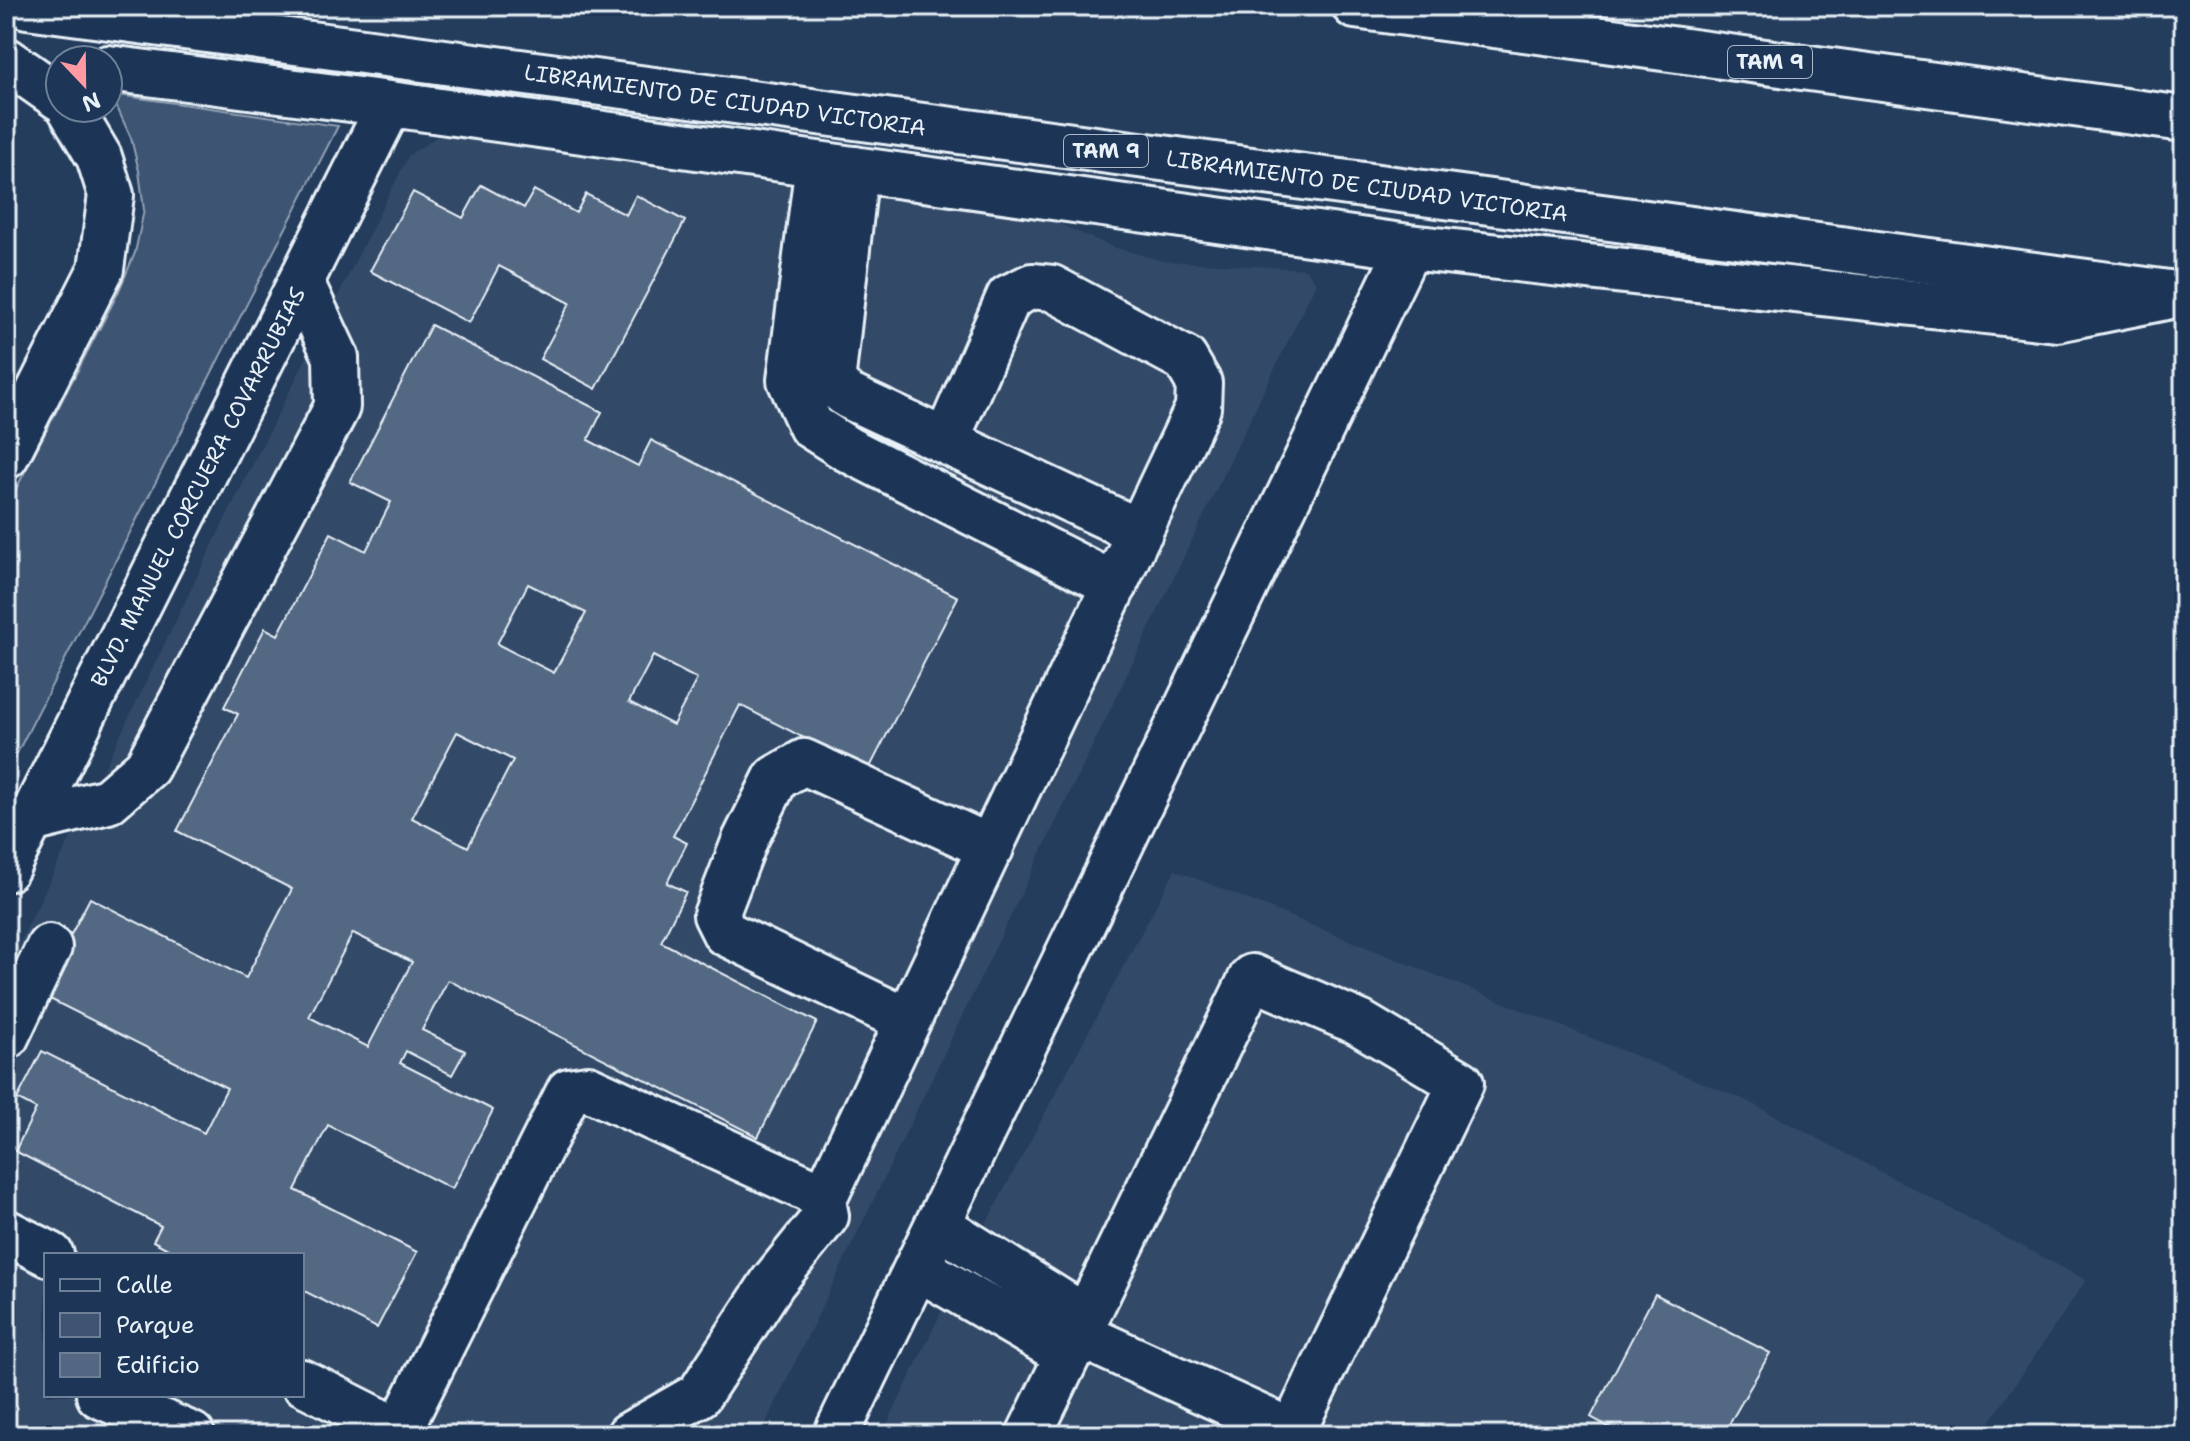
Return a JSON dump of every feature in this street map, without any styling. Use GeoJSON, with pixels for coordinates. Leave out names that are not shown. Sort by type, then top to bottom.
{"type":"FeatureCollection","features":[{"type":"Feature","properties":{"kind":"main road","name":"LIBRAMIENTO DE CIUDAD VICTORIA"},"geometry":{"type":"LineString","coordinates":[[27,6],[2182,295]]}},
{"type":"Feature","properties":{"kind":"main road","name":"TAM 9"},"geometry":{"type":"LineString","coordinates":[[1355,6],[2184,119]]}},
{"type":"Feature","properties":{"kind":"main road"},"geometry":{"type":"LineString","coordinates":[[6,57],[44,61]]}},
{"type":"Feature","properties":{"kind":"main road"},"geometry":{"type":"LineString","coordinates":[[6,57],[44,86]]}},
{"type":"Feature","properties":{"kind":"main road"},"geometry":{"type":"LineString","coordinates":[[124,70],[390,104],[1409,247],[2057,319],[2182,295]]}},
{"type":"Feature","properties":{"kind":"main road","name":"BLVD. MANUEL CORCUERA COVARRUBIAS"},"geometry":{"type":"LineString","coordinates":[[15,844],[390,104]]}},
{"type":"Feature","properties":{"kind":"main road"},"geometry":{"type":"LineString","coordinates":[[6,456],[101,269],[111,195],[99,157],[79,124]]}},
{"type":"Feature","properties":{"kind":"main road"},"geometry":{"type":"LineString","coordinates":[[837,166],[811,382],[811,426],[847,449],[1115,585]]}},
{"type":"Feature","properties":{"kind":"main road"},"geometry":{"type":"LineString","coordinates":[[836,1435],[1409,247]]}},
{"type":"Feature","properties":{"kind":"main road"},"geometry":{"type":"LineString","coordinates":[[15,844],[108,801],[147,767],[337,407],[336,357],[301,282]]}},
{"type":"Feature","properties":{"kind":"main road"},"geometry":{"type":"LineString","coordinates":[[629,1435],[699,1395],[773,1282],[826,1216],[823,1201],[1198,408],[1199,383],[1185,359],[1052,288],[1032,286],[1009,297],[946,441]]}},
{"type":"Feature","properties":{"kind":"main road"},"geometry":{"type":"LineString","coordinates":[[811,382],[848,396],[1140,532]]}},
{"type":"Feature","properties":{"kind":"main road"},"geometry":{"type":"LineString","coordinates":[[908,1021],[725,933],[716,915],[745,840],[776,778],[804,762],[991,848]]}},
{"type":"Feature","properties":{"kind":"main road"},"geometry":{"type":"LineString","coordinates":[[11,1013],[49,947]]}},
{"type":"Feature","properties":{"kind":"main road"},"geometry":{"type":"LineString","coordinates":[[917,1267],[1077,1335],[1291,1433],[1461,1083],[1360,1023],[1252,977],[1077,1335],[1029,1435]]}},
{"type":"Feature","properties":{"kind":"main road"},"geometry":{"type":"LineString","coordinates":[[304,1383],[403,1433],[569,1091],[588,1088],[810,1190],[823,1201]]}},
{"type":"Feature","properties":{"kind":"main road"},"geometry":{"type":"LineString","coordinates":[[938,1225],[1077,1335]]}},
{"type":"Feature","properties":{"kind":"main road"},"geometry":{"type":"LineString","coordinates":[[6,1232],[47,1253]]}},
{"type":"Feature","properties":{"kind":"main road"},"geometry":{"type":"LineString","coordinates":[[104,1397],[192,1435]]}},
{"type":"Feature","properties":{"kind":"shaded area"},"geometry":{"type":"Polygon","coordinates":[[[486,136],[1040,216],[1113,247],[1163,261],[1306,269],[1316,283],[760,1435],[6,1435],[6,971],[228,513],[409,155],[437,137],[486,136]]]}},
{"type":"Feature","properties":{"kind":"shaded area"},"geometry":{"type":"Polygon","coordinates":[[[1175,870],[1745,1100],[2086,1280],[1981,1435],[882,1435],[966,1261],[1175,870]]]}},
{"type":"Feature","properties":{"kind":"green space"},"geometry":{"type":"Polygon","coordinates":[[[124,96],[338,126],[10,767],[6,765],[6,508],[118,293],[135,253],[144,210],[131,138],[124,123],[124,96]]]}},
{"type":"Feature","properties":{"kind":"building"},"geometry":{"type":"Polygon","coordinates":[[[481,185],[524,208],[534,190],[576,213],[586,194],[626,215],[636,195],[685,221],[596,389],[540,359],[570,303],[499,266],[469,323],[370,271],[413,192],[463,218],[481,185]]]}},
{"type":"Feature","properties":{"kind":"building"},"geometry":{"type":"Polygon","coordinates":[[[431,325],[602,412],[588,440],[638,466],[651,440],[958,597],[868,771],[740,705],[673,836],[687,843],[667,883],[686,892],[661,942],[817,1022],[758,1137],[448,980],[422,1030],[465,1051],[452,1075],[406,1051],[400,1063],[493,1110],[452,1189],[328,1125],[295,1190],[417,1252],[377,1328],[304,1291],[304,1253],[175,1253],[153,1241],[161,1226],[15,1151],[36,1109],[17,1099],[42,1051],[204,1133],[227,1088],[40,994],[90,898],[246,978],[292,889],[177,831],[238,714],[224,707],[265,628],[278,635],[331,533],[366,551],[391,502],[350,482],[431,325]],[[528,584],[497,644],[554,673],[586,613],[528,584]],[[653,656],[629,702],[673,725],[697,679],[653,656]],[[457,732],[412,818],[468,847],[513,760],[457,732]],[[353,933],[309,1017],[368,1047],[412,962],[353,933]]]}},
{"type":"Feature","properties":{"kind":"building"},"geometry":{"type":"Polygon","coordinates":[[[1655,1294],[1770,1353],[1723,1435],[1623,1435],[1591,1417],[1655,1294]]]}}]}
